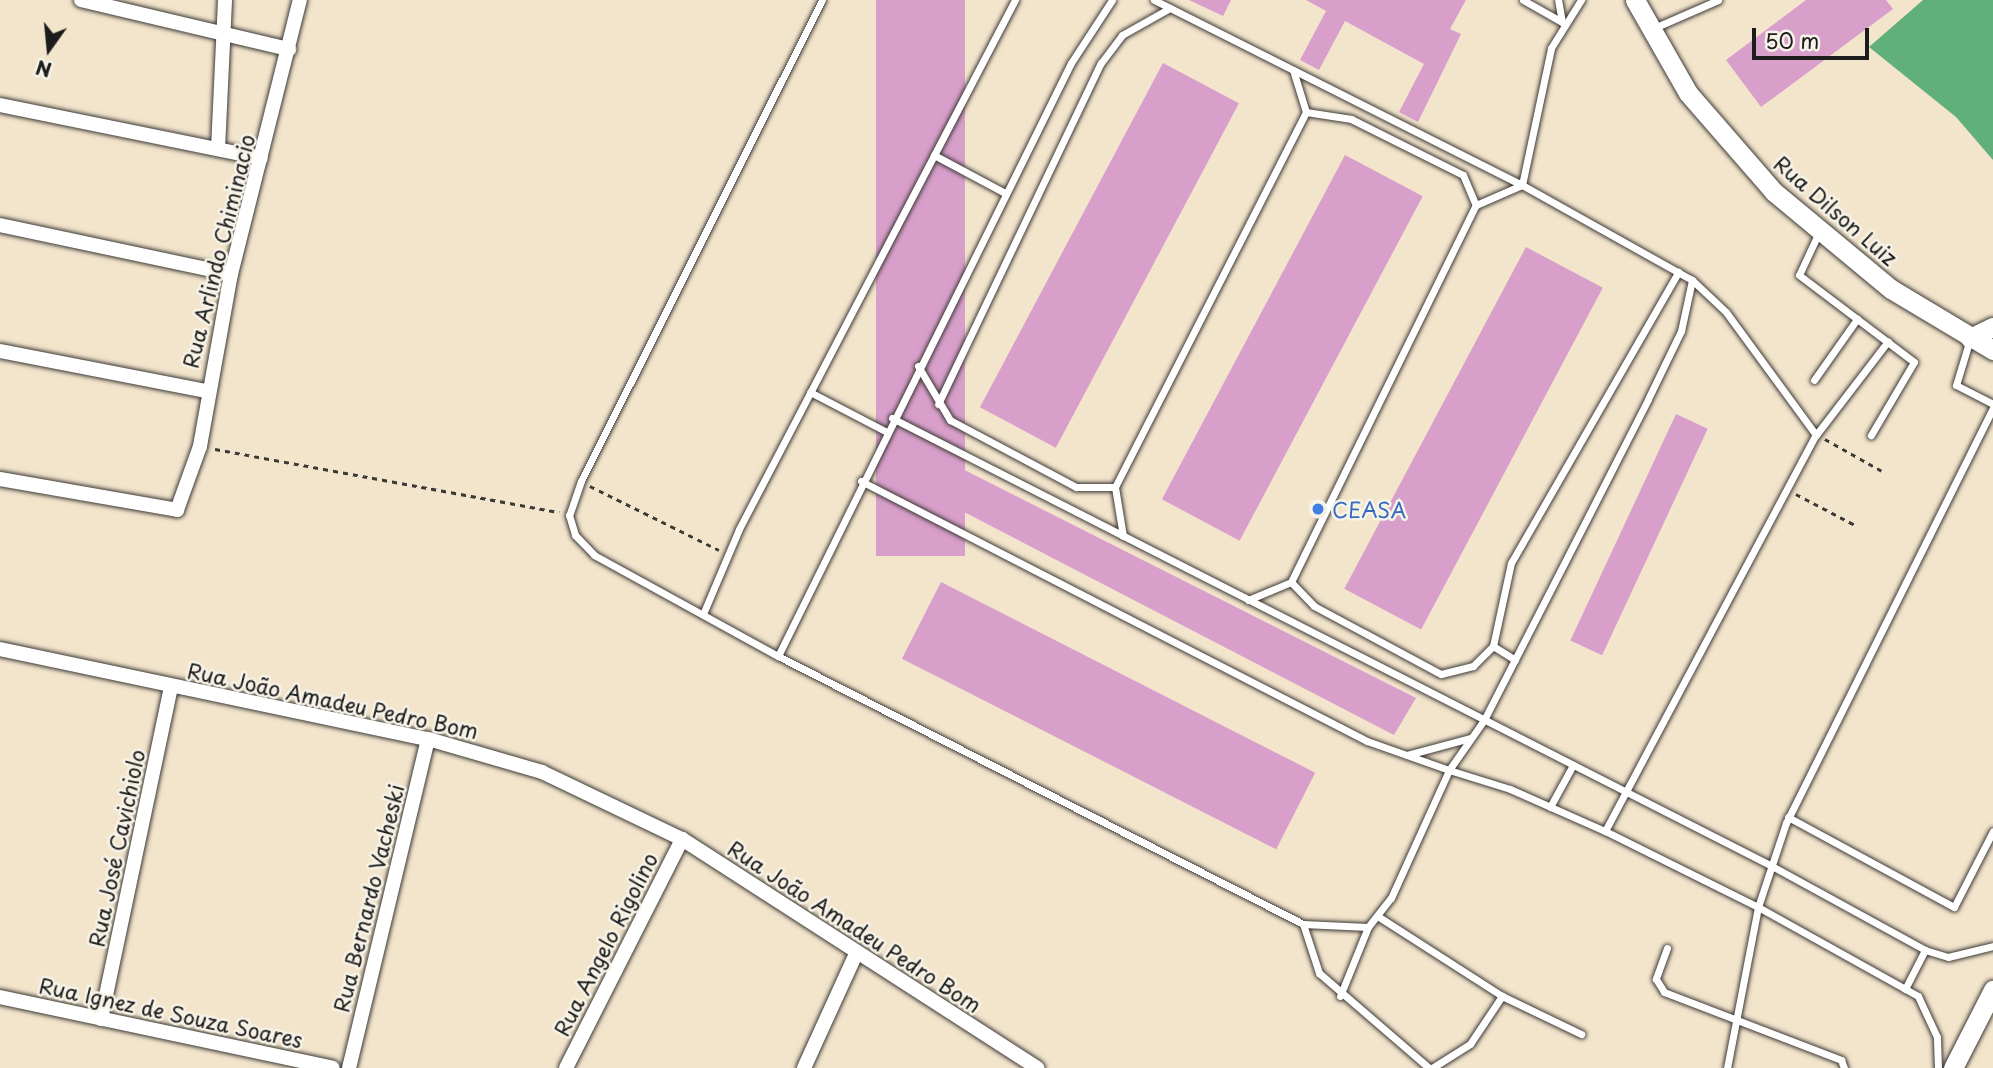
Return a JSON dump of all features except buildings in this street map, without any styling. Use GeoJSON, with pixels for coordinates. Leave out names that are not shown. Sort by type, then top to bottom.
{"type":"FeatureCollection","features":[{"type":"Feature","properties":{"kind":"street"},"geometry":{"type":"LineString","coordinates":[[81,0],[289,49]]}},
{"type":"Feature","properties":{"kind":"street"},"geometry":{"type":"LineString","coordinates":[[218,149],[225,0]]}},
{"type":"Feature","properties":{"kind":"street","name":"Rua Arlindo Chiminacio"},"geometry":{"type":"LineString","coordinates":[[0,479],[177,510],[200,446],[206,391],[231,274],[300,0]]}},
{"type":"Feature","properties":{"kind":"street","name":"Rua Dilson Luiz"},"geometry":{"type":"LineString","coordinates":[[1635,0],[1688,93],[1774,192],[1891,289],[1993,350]]}},
{"type":"Feature","properties":{"kind":"street"},"geometry":{"type":"LineString","coordinates":[[0,104],[261,158]]}},
{"type":"Feature","properties":{"kind":"street"},"geometry":{"type":"LineString","coordinates":[[0,225],[231,274]]}},
{"type":"Feature","properties":{"kind":"street"},"geometry":{"type":"LineString","coordinates":[[1970,338],[1993,327]]}},
{"type":"Feature","properties":{"kind":"street"},"geometry":{"type":"LineString","coordinates":[[0,351],[206,391]]}},
{"type":"Feature","properties":{"kind":"street","name":"Rua João Amadeu Pedro Bom"},"geometry":{"type":"LineString","coordinates":[[0,649],[428,738],[542,772],[682,839],[856,954],[1038,1068]]}},
{"type":"Feature","properties":{"kind":"street","name":"Rua José Cavichiolo"},"geometry":{"type":"LineString","coordinates":[[101,1019],[171,686]]}},
{"type":"Feature","properties":{"kind":"street","name":"Rua Bernardo Vacheski"},"geometry":{"type":"LineString","coordinates":[[349,1068],[428,738]]}},
{"type":"Feature","properties":{"kind":"street","name":"Rua Angelo Rigolino"},"geometry":{"type":"LineString","coordinates":[[566,1068],[682,839]]}},
{"type":"Feature","properties":{"kind":"street"},"geometry":{"type":"LineString","coordinates":[[804,1068],[856,954]]}},
{"type":"Feature","properties":{"kind":"street"},"geometry":{"type":"LineString","coordinates":[[1953,1068],[1993,990]]}},
{"type":"Feature","properties":{"kind":"street","name":"Rua Ignez de Souza Soares"},"geometry":{"type":"LineString","coordinates":[[0,997],[333,1068]]}},
{"type":"Feature","properties":{"kind":"lane"},"geometry":{"type":"LineString","coordinates":[[822,0],[581,481],[569,515],[575,535],[594,555],[778,656],[1303,924],[1368,927]]}},
{"type":"Feature","properties":{"kind":"lane"},"geometry":{"type":"LineString","coordinates":[[703,614],[728,555],[810,392],[1015,0]]}},
{"type":"Feature","properties":{"kind":"lane"},"geometry":{"type":"LineString","coordinates":[[778,656],[892,418],[1071,63],[1112,0]]}},
{"type":"Feature","properties":{"kind":"lane"},"geometry":{"type":"LineString","coordinates":[[1153,0],[1522,185],[1692,281],[1726,312],[1816,435]]}},
{"type":"Feature","properties":{"kind":"lane"},"geometry":{"type":"LineString","coordinates":[[1523,0],[1562,22]]}},
{"type":"Feature","properties":{"kind":"lane"},"geometry":{"type":"LineString","coordinates":[[1522,185],[1562,22],[1558,0]]}},
{"type":"Feature","properties":{"kind":"lane"},"geometry":{"type":"LineString","coordinates":[[1562,22],[1581,0]]}},
{"type":"Feature","properties":{"kind":"lane"},"geometry":{"type":"LineString","coordinates":[[1650,30],[1718,0]]}},
{"type":"Feature","properties":{"kind":"lane"},"geometry":{"type":"LineString","coordinates":[[939,404],[1101,63],[1122,35],[1170,8]]}},
{"type":"Feature","properties":{"kind":"lane"},"geometry":{"type":"LineString","coordinates":[[1123,536],[1115,487],[1306,113],[1293,70]]}},
{"type":"Feature","properties":{"kind":"lane"},"geometry":{"type":"LineString","coordinates":[[1306,113],[1351,119],[1462,175],[1476,205]]}},
{"type":"Feature","properties":{"kind":"lane"},"geometry":{"type":"LineString","coordinates":[[934,155],[1005,194]]}},
{"type":"Feature","properties":{"kind":"lane"},"geometry":{"type":"LineString","coordinates":[[1248,600],[1291,582],[1476,205],[1522,185]]}},
{"type":"Feature","properties":{"kind":"lane"},"geometry":{"type":"LineString","coordinates":[[1820,230],[1799,275],[1914,362],[1871,435]]}},
{"type":"Feature","properties":{"kind":"lane"},"geometry":{"type":"LineString","coordinates":[[1291,582],[1314,606],[1441,674],[1473,666],[1493,646],[1511,563],[1678,272]]}},
{"type":"Feature","properties":{"kind":"lane"},"geometry":{"type":"LineString","coordinates":[[1340,996],[1368,927],[1379,917],[1449,770],[1484,720],[1681,331],[1692,281]]}},
{"type":"Feature","properties":{"kind":"lane"},"geometry":{"type":"LineString","coordinates":[[1814,380],[1857,319]]}},
{"type":"Feature","properties":{"kind":"lane"},"geometry":{"type":"LineString","coordinates":[[1727,1068],[1732,1019],[1758,907],[1788,817],[1993,406],[1956,385],[1970,338]]}},
{"type":"Feature","properties":{"kind":"lane"},"geometry":{"type":"LineString","coordinates":[[1605,831],[1816,435],[1888,341]]}},
{"type":"Feature","properties":{"kind":"lane"},"geometry":{"type":"LineString","coordinates":[[918,366],[950,420],[1076,487],[1115,487]]}},
{"type":"Feature","properties":{"kind":"lane"},"geometry":{"type":"LineString","coordinates":[[810,392],[886,431]]}},
{"type":"Feature","properties":{"kind":"lane"},"geometry":{"type":"LineString","coordinates":[[892,418],[1770,865],[1925,950],[1948,957],[1993,946]]}},
{"type":"Feature","properties":{"kind":"lane"},"geometry":{"type":"LineString","coordinates":[[861,481],[1367,741],[1550,807],[1605,831],[1758,907],[1918,996],[1937,1037],[1938,1068]]}},
{"type":"Feature","properties":{"kind":"lane"},"geometry":{"type":"LineString","coordinates":[[1493,646],[1515,660]]}},
{"type":"Feature","properties":{"kind":"lane"},"geometry":{"type":"LineString","coordinates":[[1406,755],[1471,738]]}},
{"type":"Feature","properties":{"kind":"lane"},"geometry":{"type":"LineString","coordinates":[[1550,807],[1573,765]]}},
{"type":"Feature","properties":{"kind":"lane"},"geometry":{"type":"LineString","coordinates":[[1788,817],[1954,907],[1993,831]]}},
{"type":"Feature","properties":{"kind":"lane"},"geometry":{"type":"LineString","coordinates":[[1379,917],[1502,996],[1581,1034]]}},
{"type":"Feature","properties":{"kind":"lane"},"geometry":{"type":"LineString","coordinates":[[1303,924],[1319,973],[1340,996],[1430,1068],[1470,1044],[1502,996]]}},
{"type":"Feature","properties":{"kind":"lane"},"geometry":{"type":"LineString","coordinates":[[1667,948],[1659,986],[1732,1019],[1840,1060],[1844,1068]]}},
{"type":"Feature","properties":{"kind":"lane"},"geometry":{"type":"LineString","coordinates":[[1905,989],[1925,950]]}},
{"type":"Feature","properties":{"kind":"path"},"geometry":{"type":"LineString","coordinates":[[1816,435],[1882,471]]}},
{"type":"Feature","properties":{"kind":"path"},"geometry":{"type":"LineString","coordinates":[[200,446],[569,515]]}},
{"type":"Feature","properties":{"kind":"path"},"geometry":{"type":"LineString","coordinates":[[581,481],[728,555]]}},
{"type":"Feature","properties":{"kind":"path"},"geometry":{"type":"LineString","coordinates":[[1787,490],[1855,526]]}},
{"type":"Feature","properties":{"kind":"green space"},"geometry":{"type":"Polygon","coordinates":[[[1923,0],[1993,0],[1993,160],[1956,117],[1869,47],[1923,0]]]}},
{"type":"Feature","properties":{"kind":"place","name":"CEASA"},"geometry":{"type":"Point","coordinates":[1318,509]}}]}
